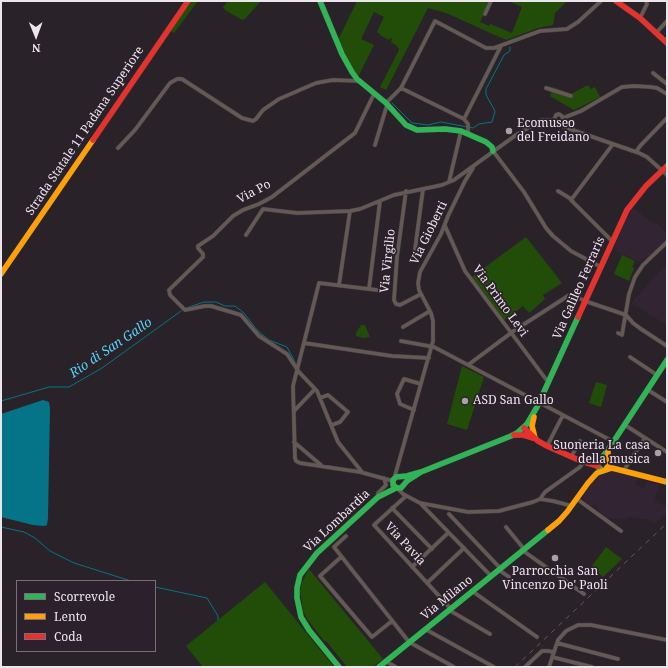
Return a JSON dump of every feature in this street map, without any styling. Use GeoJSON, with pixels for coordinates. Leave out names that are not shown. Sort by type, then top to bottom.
{"type":"FeatureCollection","features":[{"type":"Feature","properties":{"kind":"main road","name":"Strada Statale 11 Padana Superiore"},"geometry":{"type":"LineString","coordinates":[[1,267],[183,1]]}},
{"type":"Feature","properties":{"kind":"main road","name":"Strada Statale 11 Padana Superiore"},"geometry":{"type":"LineString","coordinates":[[1,274],[188,1]]}},
{"type":"Feature","properties":{"kind":"main road"},"geometry":{"type":"LineString","coordinates":[[320,1],[342,54],[352,72],[359,81],[386,104],[401,120],[417,130],[444,129],[461,132],[468,129],[490,144],[494,151]]}},
{"type":"Feature","properties":{"kind":"main road"},"geometry":{"type":"LineString","coordinates":[[617,1],[640,18],[667,43]]}},
{"type":"Feature","properties":{"kind":"main road","name":"Via Galileo Ferraris"},"geometry":{"type":"LineString","coordinates":[[524,428],[538,405],[624,216],[631,204],[667,166]]}},
{"type":"Feature","properties":{"kind":"main road","name":"Via Milano"},"geometry":{"type":"LineString","coordinates":[[378,667],[559,521],[602,465],[612,444],[657,375],[665,367],[667,360]]}},
{"type":"Feature","properties":{"kind":"main road"},"geometry":{"type":"LineString","coordinates":[[535,439],[532,426],[538,405]]}},
{"type":"Feature","properties":{"kind":"main road"},"geometry":{"type":"LineString","coordinates":[[421,472],[409,479],[401,488],[394,484],[397,477],[421,472],[511,436],[524,428],[535,439]]}},
{"type":"Feature","properties":{"kind":"main road"},"geometry":{"type":"LineString","coordinates":[[511,436],[523,435],[585,462],[623,470],[667,482]]}},
{"type":"Feature","properties":{"kind":"main road"},"geometry":{"type":"LineString","coordinates":[[585,462],[592,466],[594,472]]}},
{"type":"Feature","properties":{"kind":"main road","name":"Via Milano"},"geometry":{"type":"LineString","coordinates":[[588,483],[594,472],[602,465]]}},
{"type":"Feature","properties":{"kind":"main road"},"geometry":{"type":"LineString","coordinates":[[401,477],[404,484]]}},
{"type":"Feature","properties":{"kind":"main road","name":"Via Lombardia"},"geometry":{"type":"LineString","coordinates":[[339,667],[304,623],[299,612],[296,592],[300,575],[317,553],[394,484]]}},
{"type":"Feature","properties":{"kind":"street"},"geometry":{"type":"LineString","coordinates":[[485,14],[491,1]]}},
{"type":"Feature","properties":{"kind":"street"},"geometry":{"type":"LineString","coordinates":[[375,145],[386,104],[401,88],[435,21],[486,48],[501,46],[533,33],[562,30],[571,27],[601,1]]}},
{"type":"Feature","properties":{"kind":"street"},"geometry":{"type":"LineString","coordinates":[[640,18],[647,4],[646,1]]}},
{"type":"Feature","properties":{"kind":"street"},"geometry":{"type":"LineString","coordinates":[[656,33],[667,21]]}},
{"type":"Feature","properties":{"kind":"street"},"geometry":{"type":"LineString","coordinates":[[464,120],[501,46]]}},
{"type":"Feature","properties":{"kind":"street"},"geometry":{"type":"LineString","coordinates":[[653,73],[667,84]]}},
{"type":"Feature","properties":{"kind":"street"},"geometry":{"type":"LineString","coordinates":[[118,148],[135,130],[170,83],[177,79],[182,79],[238,116],[253,121],[263,110],[279,99],[316,83],[333,80],[359,81]]}},
{"type":"Feature","properties":{"kind":"street"},"geometry":{"type":"LineString","coordinates":[[560,123],[563,121],[563,118],[581,111],[622,87],[651,87],[657,88],[667,94]]}},
{"type":"Feature","properties":{"kind":"street"},"geometry":{"type":"LineString","coordinates":[[401,88],[464,120],[468,129]]}},
{"type":"Feature","properties":{"kind":"street"},"geometry":{"type":"LineString","coordinates":[[546,88],[571,96]]}},
{"type":"Feature","properties":{"kind":"street","name":"Via Po"},"geometry":{"type":"LineString","coordinates":[[298,369],[287,354],[259,336],[241,314],[211,306],[185,310],[170,295],[169,290],[203,257],[203,254],[198,246],[213,236],[237,213],[272,197],[355,133],[374,94]]}},
{"type":"Feature","properties":{"kind":"street"},"geometry":{"type":"LineString","coordinates":[[554,120],[557,114],[561,115],[563,118]]}},
{"type":"Feature","properties":{"kind":"street"},"geometry":{"type":"LineString","coordinates":[[636,152],[667,118]]}},
{"type":"Feature","properties":{"kind":"street"},"geometry":{"type":"LineString","coordinates":[[246,236],[263,209],[297,213],[350,211],[360,209],[387,197],[442,186],[516,135],[541,120],[554,120],[556,123],[560,123],[564,127],[636,152],[647,157],[667,175]]}},
{"type":"Feature","properties":{"kind":"street"},"geometry":{"type":"LineString","coordinates":[[449,182],[461,132]]}},
{"type":"Feature","properties":{"kind":"street"},"geometry":{"type":"LineString","coordinates":[[571,199],[613,144]]}},
{"type":"Feature","properties":{"kind":"street"},"geometry":{"type":"LineString","coordinates":[[494,151],[524,192],[546,228],[571,251],[601,267]]}},
{"type":"Feature","properties":{"kind":"street","name":"Via Gioberti"},"geometry":{"type":"LineString","coordinates":[[394,484],[432,347],[433,321],[430,311],[421,294],[418,283],[420,272],[445,226],[448,216],[474,165]]}},
{"type":"Feature","properties":{"kind":"street"},"geometry":{"type":"LineString","coordinates":[[414,257],[423,189]]}},
{"type":"Feature","properties":{"kind":"street"},"geometry":{"type":"LineString","coordinates":[[558,191],[571,199],[612,241]]}},
{"type":"Feature","properties":{"kind":"street","name":"Via Virgilio"},"geometry":{"type":"LineString","coordinates":[[406,192],[397,257],[394,300],[396,304],[400,305],[421,294]]}},
{"type":"Feature","properties":{"kind":"street"},"geometry":{"type":"LineString","coordinates":[[369,289],[380,201]]}},
{"type":"Feature","properties":{"kind":"street"},"geometry":{"type":"LineString","coordinates":[[339,285],[350,211]]}},
{"type":"Feature","properties":{"kind":"street","name":"Via Primo Levi"},"geometry":{"type":"LineString","coordinates":[[445,226],[465,271],[548,382]]}},
{"type":"Feature","properties":{"kind":"street"},"geometry":{"type":"LineString","coordinates":[[618,333],[622,335],[629,294],[635,278],[643,265],[667,242]]}},
{"type":"Feature","properties":{"kind":"street"},"geometry":{"type":"LineString","coordinates":[[377,290],[319,283],[293,386],[294,442],[296,461],[300,463],[362,472],[384,478],[394,484],[406,496],[420,503],[454,510],[490,512],[540,499],[572,506]]}},
{"type":"Feature","properties":{"kind":"street"},"geometry":{"type":"LineString","coordinates":[[468,365],[512,333],[571,294],[585,301],[626,315],[640,329],[667,346]]}},
{"type":"Feature","properties":{"kind":"street"},"geometry":{"type":"LineString","coordinates":[[403,327],[430,311]]}},
{"type":"Feature","properties":{"kind":"street"},"geometry":{"type":"LineString","coordinates":[[401,340],[432,347],[468,365],[538,405],[563,415],[612,444]]}},
{"type":"Feature","properties":{"kind":"street"},"geometry":{"type":"LineString","coordinates":[[304,343],[386,355],[429,358]]}},
{"type":"Feature","properties":{"kind":"street"},"geometry":{"type":"LineString","coordinates":[[630,357],[657,375]]}},
{"type":"Feature","properties":{"kind":"street"},"geometry":{"type":"LineString","coordinates":[[298,369],[315,389],[320,398],[338,442],[362,472]]}},
{"type":"Feature","properties":{"kind":"street"},"geometry":{"type":"LineString","coordinates":[[414,410],[400,404],[396,394],[404,379],[422,384]]}},
{"type":"Feature","properties":{"kind":"street"},"geometry":{"type":"LineString","coordinates":[[294,411],[315,389]]}},
{"type":"Feature","properties":{"kind":"street"},"geometry":{"type":"LineString","coordinates":[[648,390],[667,402]]}},
{"type":"Feature","properties":{"kind":"street"},"geometry":{"type":"LineString","coordinates":[[320,398],[328,395],[348,412],[340,422],[332,425]]}},
{"type":"Feature","properties":{"kind":"street"},"geometry":{"type":"LineString","coordinates":[[547,446],[563,415]]}},
{"type":"Feature","properties":{"kind":"street"},"geometry":{"type":"LineString","coordinates":[[625,425],[667,452]]}},
{"type":"Feature","properties":{"kind":"street"},"geometry":{"type":"LineString","coordinates":[[623,470],[645,438]]}},
{"type":"Feature","properties":{"kind":"street"},"geometry":{"type":"LineString","coordinates":[[571,457],[580,441]]}},
{"type":"Feature","properties":{"kind":"street"},"geometry":{"type":"LineString","coordinates":[[294,442],[322,466]]}},
{"type":"Feature","properties":{"kind":"street"},"geometry":{"type":"LineString","coordinates":[[540,499],[546,492],[585,462]]}},
{"type":"Feature","properties":{"kind":"street"},"geometry":{"type":"LineString","coordinates":[[398,466],[398,471],[401,477]]}},
{"type":"Feature","properties":{"kind":"street"},"geometry":{"type":"LineString","coordinates":[[380,496],[378,493],[386,485],[384,478]]}},
{"type":"Feature","properties":{"kind":"street"},"geometry":{"type":"LineString","coordinates":[[404,484],[406,496]]}},
{"type":"Feature","properties":{"kind":"street","name":"Via Pavia"},"geometry":{"type":"LineString","coordinates":[[406,496],[374,525],[450,609],[490,634]]}},
{"type":"Feature","properties":{"kind":"street"},"geometry":{"type":"LineString","coordinates":[[577,499],[621,531]]}},
{"type":"Feature","properties":{"kind":"street"},"geometry":{"type":"LineString","coordinates":[[420,503],[491,576]]}},
{"type":"Feature","properties":{"kind":"street"},"geometry":{"type":"LineString","coordinates":[[392,508],[432,549]]}},
{"type":"Feature","properties":{"kind":"street"},"geometry":{"type":"LineString","coordinates":[[449,514],[500,570],[509,577]]}},
{"type":"Feature","properties":{"kind":"street"},"geometry":{"type":"LineString","coordinates":[[506,527],[523,550],[584,594]]}},
{"type":"Feature","properties":{"kind":"street"},"geometry":{"type":"LineString","coordinates":[[412,567],[448,533]]}},
{"type":"Feature","properties":{"kind":"street"},"geometry":{"type":"LineString","coordinates":[[346,536],[334,547],[409,642],[454,667]]}},
{"type":"Feature","properties":{"kind":"street"},"geometry":{"type":"LineString","coordinates":[[427,583],[464,548]]}},
{"type":"Feature","properties":{"kind":"street"},"geometry":{"type":"LineString","coordinates":[[341,557],[320,576],[372,637],[392,621]]}},
{"type":"Feature","properties":{"kind":"street"},"geometry":{"type":"LineString","coordinates":[[472,591],[537,637]]}},
{"type":"Feature","properties":{"kind":"street"},"geometry":{"type":"LineString","coordinates":[[548,667],[561,636],[582,624],[667,640]]}},
{"type":"Feature","properties":{"kind":"street"},"geometry":{"type":"LineString","coordinates":[[425,629],[494,667]]}},
{"type":"Feature","properties":{"kind":"street"},"geometry":{"type":"LineString","coordinates":[[557,643],[618,659]]}},
{"type":"Feature","properties":{"kind":"street"},"geometry":{"type":"LineString","coordinates":[[525,667],[542,651],[553,652]]}},
{"type":"Feature","properties":{"kind":"street"},"geometry":{"type":"LineString","coordinates":[[552,657],[592,667]]}},
{"type":"Feature","properties":{"kind":"street"},"geometry":{"type":"LineString","coordinates":[[385,661],[396,667]]}},
{"type":"Feature","properties":{"kind":"shaded area"},"geometry":{"type":"Polygon","coordinates":[[[633,208],[654,224],[656,223],[666,232],[665,234],[667,236],[667,240],[648,258],[642,259],[640,262],[616,251],[614,248],[625,222],[633,208]]]}},
{"type":"Feature","properties":{"kind":"shaded area"},"geometry":{"type":"Polygon","coordinates":[[[665,266],[667,268],[667,325],[631,303],[665,266]]]}},
{"type":"Feature","properties":{"kind":"shaded area"},"geometry":{"type":"Polygon","coordinates":[[[611,470],[638,478],[636,486],[644,488],[646,482],[659,484],[655,498],[657,503],[667,506],[667,512],[655,524],[651,520],[629,517],[626,519],[607,518],[597,510],[598,507],[594,505],[591,506],[582,498],[598,474],[606,474],[611,470]]]}},
{"type":"Feature","properties":{"kind":"green space"},"geometry":{"type":"Polygon","coordinates":[[[191,1],[198,1],[174,33],[170,31],[191,1]]]}},
{"type":"Feature","properties":{"kind":"green space"},"geometry":{"type":"Polygon","coordinates":[[[228,1],[261,1],[245,19],[242,20],[225,10],[223,7],[228,1]]]}},
{"type":"Feature","properties":{"kind":"green space"},"geometry":{"type":"Polygon","coordinates":[[[357,1],[490,1],[480,22],[489,26],[490,24],[512,33],[522,7],[508,1],[567,1],[555,13],[553,25],[538,28],[506,40],[446,13],[428,8],[386,90],[380,87],[399,49],[391,42],[392,39],[390,38],[389,40],[377,32],[384,17],[374,12],[361,39],[374,45],[358,77],[356,76],[338,40],[357,1]]]}},
{"type":"Feature","properties":{"kind":"green space"},"geometry":{"type":"Polygon","coordinates":[[[588,85],[591,89],[595,87],[600,97],[574,110],[550,96],[553,87],[571,94],[588,85]]]}},
{"type":"Feature","properties":{"kind":"green space"},"geometry":{"type":"Polygon","coordinates":[[[526,237],[562,283],[543,295],[545,299],[529,313],[523,306],[504,320],[472,277],[526,237]]]}},
{"type":"Feature","properties":{"kind":"green space"},"geometry":{"type":"Polygon","coordinates":[[[622,255],[635,261],[629,281],[614,274],[622,255]]]}},
{"type":"Feature","properties":{"kind":"green space"},"geometry":{"type":"Polygon","coordinates":[[[361,325],[365,325],[370,337],[364,338],[356,336],[356,333],[361,325]]]}},
{"type":"Feature","properties":{"kind":"green space","name":"ASD San Gallo"},"geometry":{"type":"Polygon","coordinates":[[[462,366],[484,377],[467,430],[447,424],[462,366]]]}},
{"type":"Feature","properties":{"kind":"green space"},"geometry":{"type":"Polygon","coordinates":[[[596,382],[607,385],[601,407],[589,403],[596,382]]]}},
{"type":"Feature","properties":{"kind":"green space"},"geometry":{"type":"Polygon","coordinates":[[[606,547],[622,559],[603,577],[591,567],[606,547]]]}},
{"type":"Feature","properties":{"kind":"green space"},"geometry":{"type":"Polygon","coordinates":[[[309,569],[383,659],[373,667],[347,667],[307,619],[303,611],[300,591],[302,582],[309,569]]]}},
{"type":"Feature","properties":{"kind":"green space"},"geometry":{"type":"Polygon","coordinates":[[[265,582],[334,667],[203,667],[186,646],[265,582]]]}},
{"type":"Feature","properties":{"kind":"water"},"geometry":{"type":"Polygon","coordinates":[[[43,400],[49,402],[50,408],[48,518],[47,525],[44,526],[33,525],[1,517],[1,414],[43,400]]]}},
{"type":"Feature","properties":{"kind":"waterway"},"geometry":{"type":"LineString","coordinates":[[392,103],[412,123],[428,125],[441,122],[473,128],[479,124],[492,122],[495,111],[486,95],[486,89],[504,55],[510,51],[510,47]]}},
{"type":"Feature","properties":{"kind":"waterway"},"geometry":{"type":"LineString","coordinates":[[186,308],[204,302],[216,302],[225,306],[235,306],[244,313],[257,330],[269,340],[287,347],[296,364]]}},
{"type":"Feature","properties":{"kind":"waterway","name":"Rio di San Gallo"},"geometry":{"type":"LineString","coordinates":[[1,401],[49,387],[69,387],[102,368],[181,311]]}},
{"type":"Feature","properties":{"kind":"waterway"},"geometry":{"type":"LineString","coordinates":[[1,527],[24,532],[35,538],[50,551],[74,563],[128,580]]}},
{"type":"Feature","properties":{"kind":"waterway"},"geometry":{"type":"LineString","coordinates":[[156,587],[207,598],[218,616],[218,620]]}},
{"type":"Feature","properties":{"kind":"railway"},"geometry":{"type":"LineString","coordinates":[[515,667],[667,523]]}},
{"type":"Feature","properties":{"kind":"traffic: fast"},"geometry":{"type":"LineString","coordinates":[[320,1],[342,54],[352,72],[357,79],[386,103],[406,125],[417,130],[445,129],[461,131],[486,142],[492,147],[493,151]]}},
{"type":"Feature","properties":{"kind":"traffic: fast"},"geometry":{"type":"LineString","coordinates":[[421,472],[396,477],[393,480],[393,485],[397,488],[401,488],[407,481],[421,472],[511,436],[527,424],[537,407],[578,317]]}},
{"type":"Feature","properties":{"kind":"traffic: fast"},"geometry":{"type":"LineString","coordinates":[[602,470],[598,467],[598,463],[667,360]]}},
{"type":"Feature","properties":{"kind":"traffic: fast"},"geometry":{"type":"LineString","coordinates":[[339,667],[309,630],[301,617],[297,598],[297,588],[300,575],[317,553],[378,497],[396,488]]}},
{"type":"Feature","properties":{"kind":"traffic: fast"},"geometry":{"type":"LineString","coordinates":[[379,667],[548,530]]}},
{"type":"Feature","properties":{"kind":"traffic: slow"},"geometry":{"type":"LineString","coordinates":[[1,274],[93,140]]}},
{"type":"Feature","properties":{"kind":"traffic: slow"},"geometry":{"type":"LineString","coordinates":[[534,417],[532,426],[535,438]]}},
{"type":"Feature","properties":{"kind":"traffic: slow"},"geometry":{"type":"LineString","coordinates":[[606,469],[608,466],[608,452]]}},
{"type":"Feature","properties":{"kind":"traffic: slow"},"geometry":{"type":"LineString","coordinates":[[548,530],[567,512],[597,473],[612,468],[667,482]]}},
{"type":"Feature","properties":{"kind":"traffic: jam"},"geometry":{"type":"LineString","coordinates":[[93,140],[188,1]]}},
{"type":"Feature","properties":{"kind":"traffic: jam"},"geometry":{"type":"LineString","coordinates":[[616,1],[640,18],[667,43]]}},
{"type":"Feature","properties":{"kind":"traffic: jam"},"geometry":{"type":"LineString","coordinates":[[578,317],[627,210],[646,186],[667,166]]}},
{"type":"Feature","properties":{"kind":"traffic: jam"},"geometry":{"type":"LineString","coordinates":[[524,428],[538,441],[547,446],[581,461],[598,466]]}},
{"type":"Feature","properties":{"kind":"traffic: jam"},"geometry":{"type":"LineString","coordinates":[[514,435],[523,435],[533,438]]}},
{"type":"Feature","properties":{"kind":"place","name":"Ecomuseo del Freidano"},"geometry":{"type":"Point","coordinates":[509,131]}},
{"type":"Feature","properties":{"kind":"place","name":"ASD San Gallo"},"geometry":{"type":"Point","coordinates":[465,401]}},
{"type":"Feature","properties":{"kind":"place","name":"Suoneria La casa della musica"},"geometry":{"type":"Point","coordinates":[658,453]}},
{"type":"Feature","properties":{"kind":"place","name":"Parrocchia San Vincenzo De' Paoli"},"geometry":{"type":"Point","coordinates":[555,558]}}]}
